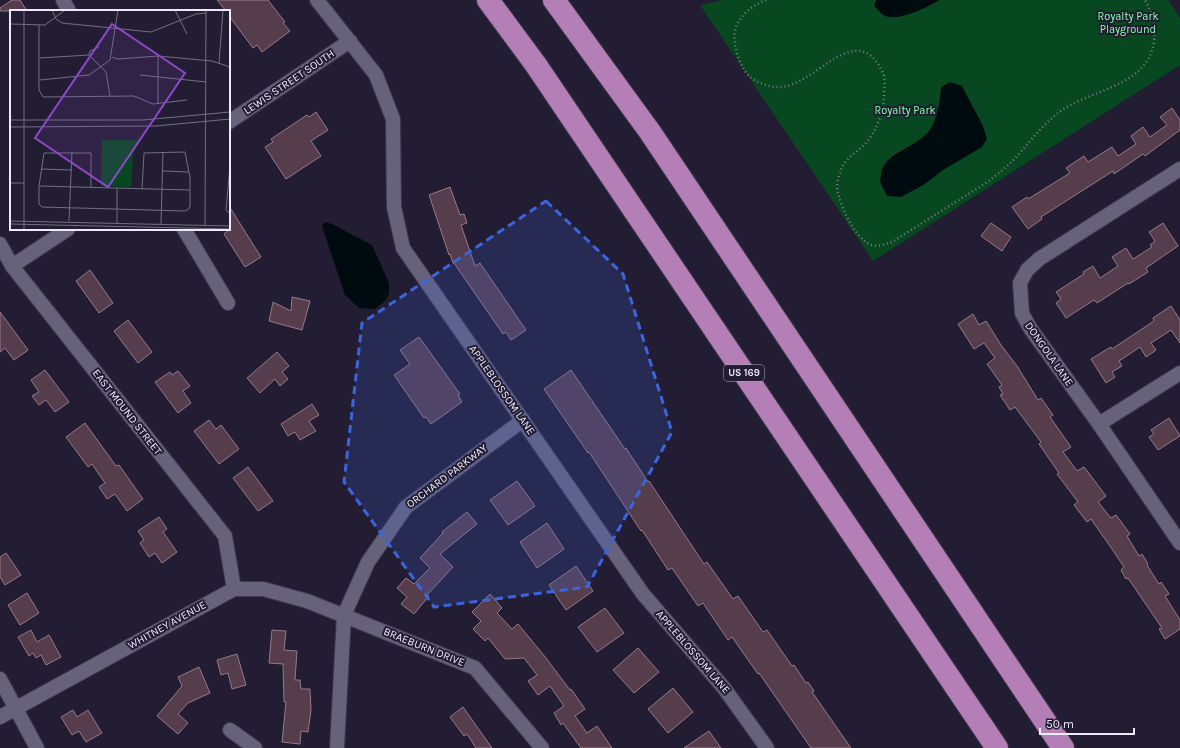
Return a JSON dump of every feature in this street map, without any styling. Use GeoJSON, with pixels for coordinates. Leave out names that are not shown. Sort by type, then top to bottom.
{"type":"FeatureCollection","features":[{"type":"Feature","properties":{"kind":"highway","name":"US 169"},"geometry":{"type":"LineString","coordinates":[[488,0],[540,71],[997,748]]}},
{"type":"Feature","properties":{"kind":"highway"},"geometry":{"type":"LineString","coordinates":[[554,0],[655,139],[1062,748]]}},
{"type":"Feature","properties":{"kind":"street"},"geometry":{"type":"LineString","coordinates":[[63,0],[68,10]]}},
{"type":"Feature","properties":{"kind":"street","name":"APPLEBLOSSOM LANE"},"geometry":{"type":"LineString","coordinates":[[317,0],[376,75],[393,119],[394,207],[403,248],[643,594],[724,688],[767,748]]}},
{"type":"Feature","properties":{"kind":"street","name":"LEWIS STREET SOUTH"},"geometry":{"type":"LineString","coordinates":[[230,121],[350,41]]}},
{"type":"Feature","properties":{"kind":"street","name":"DONGOLA LANE"},"geometry":{"type":"LineString","coordinates":[[1180,168],[1039,259],[1027,270],[1020,283],[1022,313],[1030,328],[1099,424],[1180,543]]}},
{"type":"Feature","properties":{"kind":"street"},"geometry":{"type":"LineString","coordinates":[[12,266],[66,230]]}},
{"type":"Feature","properties":{"kind":"street"},"geometry":{"type":"LineString","coordinates":[[185,230],[228,303]]}},
{"type":"Feature","properties":{"kind":"street","name":"EAST MOUND STREET"},"geometry":{"type":"LineString","coordinates":[[0,244],[12,266],[225,536],[234,589]]}},
{"type":"Feature","properties":{"kind":"street"},"geometry":{"type":"LineString","coordinates":[[1099,424],[1180,373]]}},
{"type":"Feature","properties":{"kind":"street","name":"ORCHARD PARKWAY"},"geometry":{"type":"LineString","coordinates":[[337,748],[344,615],[368,562],[406,507],[523,420]]}},
{"type":"Feature","properties":{"kind":"street","name":"WHITNEY AVENUE"},"geometry":{"type":"LineString","coordinates":[[0,717],[234,589],[263,589],[307,601],[344,615]]}},
{"type":"Feature","properties":{"kind":"street","name":"BRAEBURN DRIVE"},"geometry":{"type":"LineString","coordinates":[[344,615],[475,668],[542,748]]}},
{"type":"Feature","properties":{"kind":"street"},"geometry":{"type":"LineString","coordinates":[[0,679],[37,748]]}},
{"type":"Feature","properties":{"kind":"street"},"geometry":{"type":"LineString","coordinates":[[230,730],[255,748]]}},
{"type":"Feature","properties":{"kind":"path"},"geometry":{"type":"LineString","coordinates":[[766,0],[756,4],[744,15],[735,30],[735,47],[742,65],[749,75],[759,82],[777,87],[794,84],[844,53],[857,50],[866,52],[878,62],[885,76],[884,100],[877,128],[862,146],[847,158],[840,172],[837,192],[845,215],[858,233],[870,244],[881,246],[892,242],[988,182],[1007,166],[1042,127],[1060,112],[1084,98],[1127,79],[1143,67],[1153,50],[1156,27],[1152,12],[1145,0]]}},
{"type":"Feature","properties":{"kind":"highlighted area"},"geometry":{"type":"Polygon","coordinates":[[[546,201],[623,274],[672,432],[587,587],[434,607],[344,482],[362,323],[546,201]]]}},
{"type":"Feature","properties":{"kind":"green space","name":"Royalty Park"},"geometry":{"type":"Polygon","coordinates":[[[724,0],[1168,0],[1180,18],[1180,65],[873,261],[700,5],[724,0]]]}},
{"type":"Feature","properties":{"kind":"shaded area"},"geometry":{"type":"Polygon","coordinates":[[[876,0],[940,0],[904,16],[889,17],[883,15],[874,6],[876,0]]]}},
{"type":"Feature","properties":{"kind":"shaded area"},"geometry":{"type":"Polygon","coordinates":[[[950,82],[962,86],[983,126],[987,139],[982,147],[943,170],[925,184],[901,197],[887,196],[880,182],[883,167],[893,156],[920,139],[931,128],[937,113],[941,87],[950,82]]]}},
{"type":"Feature","properties":{"kind":"shaded area"},"geometry":{"type":"Polygon","coordinates":[[[325,222],[332,224],[372,245],[389,283],[389,294],[386,300],[375,309],[359,308],[345,295],[322,226],[325,222]]]}},
{"type":"Feature","properties":{"kind":"building"},"geometry":{"type":"Polygon","coordinates":[[[12,0],[20,0],[26,10],[0,11],[0,8],[12,0]]]}},
{"type":"Feature","properties":{"kind":"building"},"geometry":{"type":"Polygon","coordinates":[[[217,0],[268,0],[290,31],[262,52],[257,45],[253,48],[230,17],[230,10],[225,10],[217,0]]]}},
{"type":"Feature","properties":{"kind":"building"},"geometry":{"type":"Polygon","coordinates":[[[1172,108],[1180,120],[1180,130],[1145,156],[1143,154],[1114,174],[1113,171],[1041,217],[1042,219],[1028,229],[1012,207],[1070,173],[1066,168],[1084,156],[1088,162],[1112,147],[1118,156],[1136,144],[1131,136],[1143,127],[1150,137],[1167,125],[1160,117],[1172,108]]]}},
{"type":"Feature","properties":{"kind":"building"},"geometry":{"type":"Polygon","coordinates":[[[316,112],[328,130],[311,141],[321,156],[286,179],[265,147],[273,142],[271,139],[307,115],[309,117],[316,112]]]}},
{"type":"Feature","properties":{"kind":"building"},"geometry":{"type":"Polygon","coordinates":[[[450,187],[460,215],[464,214],[467,223],[461,225],[475,266],[480,263],[526,330],[511,340],[506,332],[503,334],[453,263],[450,254],[449,255],[429,195],[450,187]]]}},
{"type":"Feature","properties":{"kind":"building"},"geometry":{"type":"Polygon","coordinates":[[[230,208],[261,257],[245,267],[224,234],[230,230],[230,208]]]}},
{"type":"Feature","properties":{"kind":"building"},"geometry":{"type":"Polygon","coordinates":[[[991,223],[1011,237],[1002,251],[981,236],[991,223]]]}},
{"type":"Feature","properties":{"kind":"building"},"geometry":{"type":"Polygon","coordinates":[[[1163,223],[1178,246],[1146,268],[1148,272],[1097,303],[1094,300],[1066,318],[1056,303],[1061,299],[1056,292],[1084,274],[1083,272],[1093,266],[1100,278],[1118,266],[1112,257],[1126,248],[1133,259],[1152,247],[1150,245],[1155,241],[1149,232],[1163,223]]]}},
{"type":"Feature","properties":{"kind":"building"},"geometry":{"type":"Polygon","coordinates":[[[90,270],[113,303],[99,313],[76,281],[90,270]]]}},
{"type":"Feature","properties":{"kind":"building"},"geometry":{"type":"Polygon","coordinates":[[[292,297],[310,301],[302,330],[269,321],[273,302],[291,311],[292,297]]]}},
{"type":"Feature","properties":{"kind":"building"},"geometry":{"type":"Polygon","coordinates":[[[1171,306],[1180,320],[1180,343],[1171,330],[1151,343],[1156,350],[1146,357],[1140,347],[1119,361],[1122,366],[1112,372],[1115,377],[1106,383],[1091,359],[1111,347],[1112,349],[1154,321],[1153,318],[1171,306]]]}},
{"type":"Feature","properties":{"kind":"building"},"geometry":{"type":"Polygon","coordinates":[[[0,312],[28,350],[14,360],[5,348],[0,352],[0,312]]]}},
{"type":"Feature","properties":{"kind":"building"},"geometry":{"type":"Polygon","coordinates":[[[973,314],[979,325],[986,321],[1038,400],[1041,398],[1053,415],[1050,417],[1071,447],[1063,452],[1077,471],[1084,467],[1106,496],[1098,502],[1111,518],[1116,515],[1130,534],[1127,536],[1139,556],[1142,554],[1159,584],[1161,582],[1169,594],[1165,596],[1180,620],[1180,629],[1165,639],[1159,629],[1162,628],[1128,578],[1126,579],[1121,570],[1124,567],[1112,549],[1091,519],[1087,522],[1074,505],[1078,502],[1057,474],[1059,473],[1039,444],[1041,442],[1015,407],[1010,410],[1000,395],[1003,394],[999,387],[1002,385],[987,364],[995,358],[984,343],[974,349],[958,324],[973,314]]]}},
{"type":"Feature","properties":{"kind":"building"},"geometry":{"type":"Polygon","coordinates":[[[128,320],[152,352],[138,363],[114,331],[128,320]]]}},
{"type":"Feature","properties":{"kind":"building"},"geometry":{"type":"Polygon","coordinates":[[[419,337],[460,394],[458,395],[462,402],[431,424],[426,417],[424,418],[394,375],[410,364],[400,350],[419,337]]]}},
{"type":"Feature","properties":{"kind":"building"},"geometry":{"type":"Polygon","coordinates":[[[277,352],[289,366],[282,372],[288,379],[280,386],[275,379],[260,393],[247,378],[277,352]]]}},
{"type":"Feature","properties":{"kind":"building"},"geometry":{"type":"Polygon","coordinates":[[[45,370],[69,402],[55,412],[46,400],[39,405],[32,396],[39,392],[31,380],[45,370]]]}},
{"type":"Feature","properties":{"kind":"building"},"geometry":{"type":"Polygon","coordinates":[[[571,370],[648,482],[649,481],[704,564],[707,562],[733,599],[738,596],[763,632],[767,630],[792,666],[794,665],[806,683],[808,682],[814,691],[812,692],[851,748],[811,748],[732,637],[728,640],[703,603],[698,606],[672,568],[668,570],[589,452],[588,453],[544,389],[571,370]]]}},
{"type":"Feature","properties":{"kind":"building"},"geometry":{"type":"Polygon","coordinates":[[[178,371],[190,386],[183,391],[191,403],[178,413],[155,382],[170,372],[172,375],[178,371]]]}},
{"type":"Feature","properties":{"kind":"building"},"geometry":{"type":"Polygon","coordinates":[[[312,404],[319,415],[309,421],[316,431],[300,440],[295,432],[288,436],[281,424],[312,404]]]}},
{"type":"Feature","properties":{"kind":"building"},"geometry":{"type":"Polygon","coordinates":[[[1169,418],[1180,436],[1158,450],[1149,437],[1154,434],[1151,430],[1169,418]]]}},
{"type":"Feature","properties":{"kind":"building"},"geometry":{"type":"Polygon","coordinates":[[[209,420],[216,429],[221,425],[239,449],[219,464],[194,431],[209,420]]]}},
{"type":"Feature","properties":{"kind":"building"},"geometry":{"type":"Polygon","coordinates":[[[85,423],[116,466],[119,465],[143,499],[127,511],[115,494],[107,499],[99,487],[105,483],[92,464],[88,467],[66,437],[85,423]]]}},
{"type":"Feature","properties":{"kind":"building"},"geometry":{"type":"Polygon","coordinates":[[[248,467],[273,501],[258,511],[233,478],[248,467]]]}},
{"type":"Feature","properties":{"kind":"building"},"geometry":{"type":"Polygon","coordinates":[[[517,481],[535,506],[508,525],[490,500],[517,481]]]}},
{"type":"Feature","properties":{"kind":"building"},"geometry":{"type":"Polygon","coordinates":[[[467,512],[477,524],[440,554],[453,567],[427,595],[429,596],[414,614],[401,604],[407,597],[397,588],[406,578],[414,584],[430,568],[420,558],[443,533],[442,532],[467,512]]]}},
{"type":"Feature","properties":{"kind":"building"},"geometry":{"type":"Polygon","coordinates":[[[159,517],[167,529],[163,532],[177,552],[162,563],[155,553],[149,557],[140,543],[144,540],[138,531],[159,517]]]}},
{"type":"Feature","properties":{"kind":"building"},"geometry":{"type":"Polygon","coordinates":[[[547,523],[564,549],[537,568],[520,542],[547,523]]]}},
{"type":"Feature","properties":{"kind":"building"},"geometry":{"type":"Polygon","coordinates":[[[6,553],[21,575],[5,585],[0,577],[0,557],[6,553]]]}},
{"type":"Feature","properties":{"kind":"building"},"geometry":{"type":"Polygon","coordinates":[[[576,566],[593,591],[566,610],[549,585],[576,566]]]}},
{"type":"Feature","properties":{"kind":"building"},"geometry":{"type":"Polygon","coordinates":[[[27,593],[39,613],[20,625],[8,605],[27,593]]]}},
{"type":"Feature","properties":{"kind":"building"},"geometry":{"type":"Polygon","coordinates":[[[490,594],[502,608],[497,613],[512,629],[518,624],[570,690],[571,689],[585,709],[575,716],[587,733],[597,726],[612,748],[581,748],[563,723],[561,725],[554,713],[564,706],[550,686],[538,695],[528,681],[537,675],[524,658],[505,659],[488,638],[485,641],[473,629],[481,621],[472,612],[490,594]]]}},
{"type":"Feature","properties":{"kind":"building"},"geometry":{"type":"Polygon","coordinates":[[[605,608],[624,633],[597,652],[578,627],[605,608]]]}},
{"type":"Feature","properties":{"kind":"building"},"geometry":{"type":"Polygon","coordinates":[[[31,630],[37,642],[49,635],[61,657],[46,665],[41,655],[36,658],[33,653],[29,656],[18,637],[31,630]]]}},
{"type":"Feature","properties":{"kind":"building"},"geometry":{"type":"Polygon","coordinates":[[[272,630],[286,631],[284,650],[297,651],[295,680],[300,680],[301,689],[310,689],[311,710],[308,732],[301,731],[300,744],[282,742],[286,702],[284,702],[283,664],[269,663],[272,630]]]}},
{"type":"Feature","properties":{"kind":"building"},"geometry":{"type":"Polygon","coordinates":[[[638,648],[659,672],[634,693],[613,670],[638,648]]]}},
{"type":"Feature","properties":{"kind":"building"},"geometry":{"type":"Polygon","coordinates":[[[237,654],[246,685],[232,689],[228,673],[221,675],[217,660],[237,654]]]}},
{"type":"Feature","properties":{"kind":"building"},"geometry":{"type":"Polygon","coordinates":[[[199,667],[210,693],[188,703],[178,714],[188,723],[178,734],[157,716],[182,686],[178,677],[199,667]]]}},
{"type":"Feature","properties":{"kind":"building"},"geometry":{"type":"Polygon","coordinates":[[[673,688],[693,712],[668,733],[648,709],[673,688]]]}},
{"type":"Feature","properties":{"kind":"building"},"geometry":{"type":"Polygon","coordinates":[[[463,707],[492,748],[476,748],[467,734],[464,736],[450,717],[463,707]]]}},
{"type":"Feature","properties":{"kind":"building"},"geometry":{"type":"Polygon","coordinates":[[[73,710],[77,717],[88,710],[102,733],[86,742],[79,731],[72,735],[61,717],[73,710]]]}},
{"type":"Feature","properties":{"kind":"building"},"geometry":{"type":"Polygon","coordinates":[[[709,731],[721,748],[684,748],[709,731]]]}},
{"type":"Feature","properties":{"kind":"park label","name":"Royalty Park Playground"},"geometry":{"type":"Point","coordinates":[1128,22]}}]}
